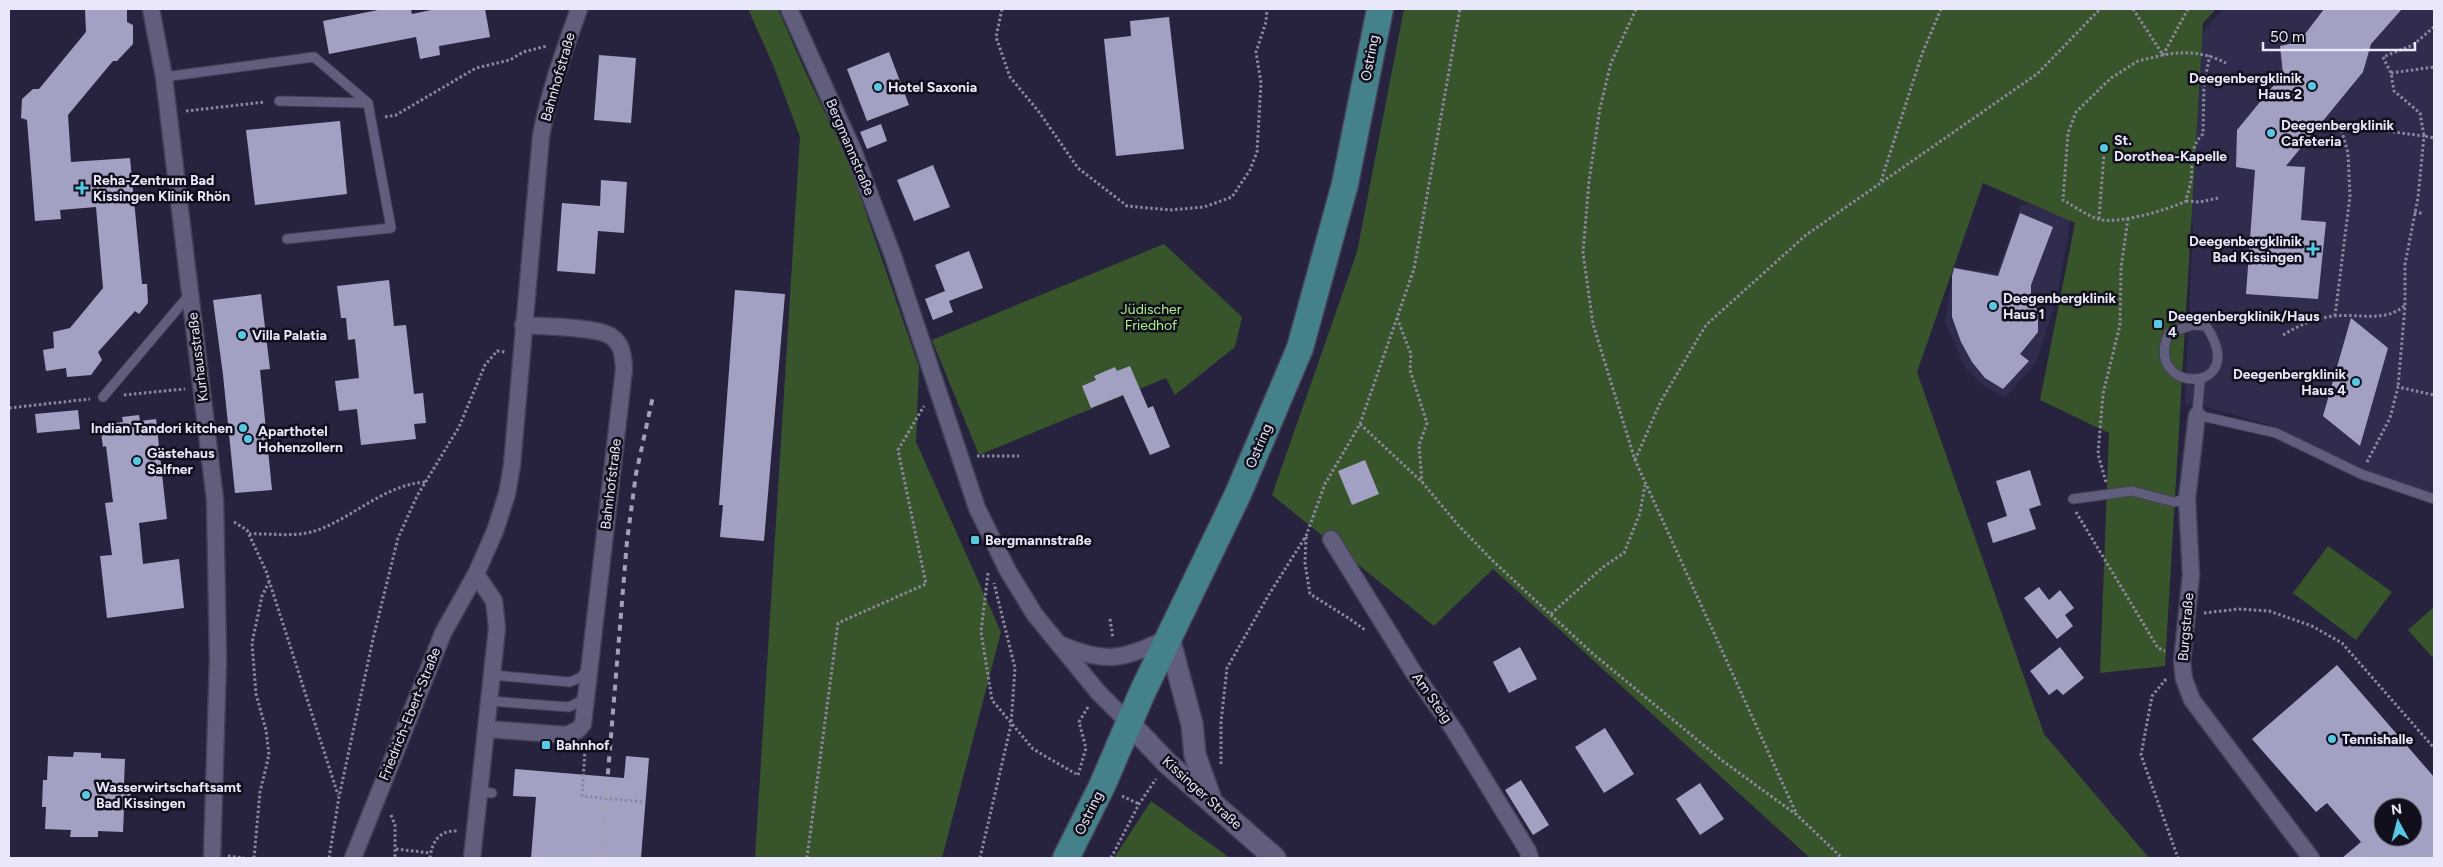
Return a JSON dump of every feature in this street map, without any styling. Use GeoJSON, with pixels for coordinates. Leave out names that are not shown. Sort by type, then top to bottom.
{"type":"FeatureCollection","features":[{"type":"Feature","properties":{"kind":"main road","name":"Ostring"},"geometry":{"type":"LineString","coordinates":[[1066,858],[1130,724],[1142,693],[1238,494],[1300,348],[1345,184],[1380,9]]}},
{"type":"Feature","properties":{"kind":"street","name":"Kurhausstraße"},"geometry":{"type":"LineString","coordinates":[[151,9],[164,77],[215,500],[218,658],[212,858]]}},
{"type":"Feature","properties":{"kind":"street","name":"Bahnhofstraße"},"geometry":{"type":"LineString","coordinates":[[476,574],[516,466],[521,354],[519,324],[541,136],[546,108],[578,9]]}},
{"type":"Feature","properties":{"kind":"street","name":"Bergmannstraße"},"geometry":{"type":"LineString","coordinates":[[789,9],[853,150],[893,256],[935,386],[978,508],[1008,571],[1035,615],[1057,643],[1098,692],[1130,724]]}},
{"type":"Feature","properties":{"kind":"street","name":"Bahnhofstraße"},"geometry":{"type":"LineString","coordinates":[[487,729],[566,735],[578,730],[583,724],[588,694],[624,369],[623,351],[612,337],[597,331],[519,324]]}},
{"type":"Feature","properties":{"kind":"street","name":"Burgstraße"},"geometry":{"type":"LineString","coordinates":[[2197,415],[2187,499],[2191,560],[2182,661],[2184,679],[2192,700],[2311,858]]}},
{"type":"Feature","properties":{"kind":"street","name":"Am Steig"},"geometry":{"type":"LineString","coordinates":[[1331,539],[1414,673],[1454,730],[1501,803],[1530,858]]}},
{"type":"Feature","properties":{"kind":"street"},"geometry":{"type":"LineString","coordinates":[[472,858],[475,833],[486,792],[487,729],[497,628],[494,601],[476,574]]}},
{"type":"Feature","properties":{"kind":"street","name":"Friedrich-Ebert-Straße"},"geometry":{"type":"LineString","coordinates":[[353,858],[443,633],[476,574]]}},
{"type":"Feature","properties":{"kind":"street","name":"Bergmannstraße"},"geometry":{"type":"LineString","coordinates":[[1057,643],[1088,656],[1116,658],[1138,652],[1169,638]]}},
{"type":"Feature","properties":{"kind":"street"},"geometry":{"type":"LineString","coordinates":[[1169,638],[1192,724],[1195,756],[1211,800]]}},
{"type":"Feature","properties":{"kind":"street","name":"Kissinger Straße"},"geometry":{"type":"LineString","coordinates":[[1130,724],[1167,763],[1275,858]]}},
{"type":"Feature","properties":{"kind":"lane"},"geometry":{"type":"LineString","coordinates":[[164,77],[314,57],[368,103],[391,228],[287,239]]}},
{"type":"Feature","properties":{"kind":"lane"},"geometry":{"type":"LineString","coordinates":[[280,100],[368,103]]}},
{"type":"Feature","properties":{"kind":"lane"},"geometry":{"type":"LineString","coordinates":[[103,397],[190,293]]}},
{"type":"Feature","properties":{"kind":"lane"},"geometry":{"type":"LineString","coordinates":[[2192,325],[2206,326],[2216,341],[2219,355],[2212,372],[2200,380],[2187,379],[2174,373],[2165,360],[2163,346],[2169,333],[2192,325]]}},
{"type":"Feature","properties":{"kind":"lane"},"geometry":{"type":"LineString","coordinates":[[2200,380],[2197,415],[2276,433],[2361,474],[2434,499]]}},
{"type":"Feature","properties":{"kind":"lane"},"geometry":{"type":"LineString","coordinates":[[2073,499],[2132,491],[2174,502],[2187,499]]}},
{"type":"Feature","properties":{"kind":"lane"},"geometry":{"type":"LineString","coordinates":[[492,675],[570,682],[581,677],[590,667]]}},
{"type":"Feature","properties":{"kind":"lane"},"geometry":{"type":"LineString","coordinates":[[489,701],[569,707],[579,702],[588,694]]}},
{"type":"Feature","properties":{"kind":"path"},"geometry":{"type":"LineString","coordinates":[[1002,9],[996,37],[1010,77],[1078,168],[1127,206],[1170,210],[1204,207],[1232,197],[1250,170],[1257,152],[1260,75],[1256,52],[1266,22],[1268,9]]}},
{"type":"Feature","properties":{"kind":"path"},"geometry":{"type":"LineString","coordinates":[[1214,749],[1221,766],[1221,722],[1227,668],[1268,596],[1306,536],[1325,484],[1360,424],[1414,269],[1460,9]]}},
{"type":"Feature","properties":{"kind":"path"},"geometry":{"type":"LineString","coordinates":[[1636,9],[1610,63],[1600,108],[1588,181],[1583,253],[1593,324],[1635,460],[1797,815]]}},
{"type":"Feature","properties":{"kind":"path"},"geometry":{"type":"LineString","coordinates":[[1881,182],[1922,54],[1940,9]]}},
{"type":"Feature","properties":{"kind":"path"},"geometry":{"type":"LineString","coordinates":[[1635,460],[1661,401],[1706,324],[1806,235],[2037,74],[2100,9]]}},
{"type":"Feature","properties":{"kind":"path"},"geometry":{"type":"LineString","coordinates":[[2132,9],[2163,54]]}},
{"type":"Feature","properties":{"kind":"path"},"geometry":{"type":"LineString","coordinates":[[2163,54],[2188,9]]}},
{"type":"Feature","properties":{"kind":"path"},"geometry":{"type":"LineString","coordinates":[[2361,474],[2390,418],[2398,387],[2405,306],[2405,264],[2424,136],[2420,113],[2394,91],[2391,73],[2383,57],[2413,46],[2434,27]]}},
{"type":"Feature","properties":{"kind":"path"},"geometry":{"type":"LineString","coordinates":[[371,119],[396,115],[476,68],[510,60],[523,52],[567,41]]}},
{"type":"Feature","properties":{"kind":"path"},"geometry":{"type":"LineString","coordinates":[[2218,198],[2200,202],[2186,201],[2169,210],[2128,218],[2099,219],[2063,200],[2068,134],[2076,112],[2111,78],[2138,61],[2163,54],[2187,51],[2210,55],[2226,63]]}},
{"type":"Feature","properties":{"kind":"path"},"geometry":{"type":"LineString","coordinates":[[2186,201],[2191,182],[2190,160],[2199,138],[2203,134],[2204,83],[2210,55]]}},
{"type":"Feature","properties":{"kind":"path"},"geometry":{"type":"LineString","coordinates":[[2391,73],[2434,67]]}},
{"type":"Feature","properties":{"kind":"path"},"geometry":{"type":"LineString","coordinates":[[168,114],[280,100]]}},
{"type":"Feature","properties":{"kind":"path"},"geometry":{"type":"LineString","coordinates":[[2335,316],[2350,196],[2348,153],[2340,125]]}},
{"type":"Feature","properties":{"kind":"path"},"geometry":{"type":"LineString","coordinates":[[2318,127],[2340,125],[2434,138]]}},
{"type":"Feature","properties":{"kind":"path"},"geometry":{"type":"LineString","coordinates":[[2099,219],[2104,153]]}},
{"type":"Feature","properties":{"kind":"path"},"geometry":{"type":"LineString","coordinates":[[2414,213],[2422,213]]}},
{"type":"Feature","properties":{"kind":"path"},"geometry":{"type":"LineString","coordinates":[[2110,494],[2098,454],[2102,394],[2120,325],[2121,268],[2128,218]]}},
{"type":"Feature","properties":{"kind":"path"},"geometry":{"type":"LineString","coordinates":[[2283,335],[2313,320],[2354,315],[2373,317],[2395,313],[2405,306]]}},
{"type":"Feature","properties":{"kind":"path"},"geometry":{"type":"LineString","coordinates":[[1397,318],[1411,354],[1410,370],[1427,423],[1419,445],[1422,482]]}},
{"type":"Feature","properties":{"kind":"path"},"geometry":{"type":"LineString","coordinates":[[329,858],[339,797],[373,639],[398,538],[426,482],[459,427],[490,358],[497,351],[521,354]]}},
{"type":"Feature","properties":{"kind":"path"},"geometry":{"type":"LineString","coordinates":[[807,858],[838,623],[926,584],[898,450],[935,386]]}},
{"type":"Feature","properties":{"kind":"path"},"geometry":{"type":"LineString","coordinates":[[2398,387],[2434,395]]}},
{"type":"Feature","properties":{"kind":"path"},"geometry":{"type":"LineString","coordinates":[[1360,424],[1422,482],[1459,526],[1494,562],[1592,653],[1724,762],[1797,815],[1842,858]]}},
{"type":"Feature","properties":{"kind":"path"},"geometry":{"type":"LineString","coordinates":[[977,456],[1019,456]]}},
{"type":"Feature","properties":{"kind":"path"},"geometry":{"type":"LineString","coordinates":[[249,534],[288,535],[316,531],[397,488],[426,482]]}},
{"type":"Feature","properties":{"kind":"path"},"geometry":{"type":"LineString","coordinates":[[1551,614],[1603,567],[1624,552],[1640,514],[1646,483]]}},
{"type":"Feature","properties":{"kind":"path"},"geometry":{"type":"LineString","coordinates":[[2074,509],[2158,648],[2182,661]]}},
{"type":"Feature","properties":{"kind":"path"},"geometry":{"type":"LineString","coordinates":[[216,522],[239,524],[249,534],[256,546],[339,797]]}},
{"type":"Feature","properties":{"kind":"path"},"geometry":{"type":"LineString","coordinates":[[1306,536],[1305,563],[1310,594],[1350,619],[1365,631]]}},
{"type":"Feature","properties":{"kind":"path"},"geometry":{"type":"LineString","coordinates":[[986,564],[988,573],[982,632],[992,700],[1033,749],[1076,774]]}},
{"type":"Feature","properties":{"kind":"path"},"geometry":{"type":"LineString","coordinates":[[980,858],[1011,725],[1015,668],[993,584],[1008,571]]}},
{"type":"Feature","properties":{"kind":"path"},"geometry":{"type":"LineString","coordinates":[[254,858],[260,792],[270,755],[266,730],[256,694],[252,643],[262,596],[269,582]]}},
{"type":"Feature","properties":{"kind":"path"},"geometry":{"type":"LineString","coordinates":[[2186,615],[2239,609],[2269,611],[2312,626],[2342,643],[2434,748]]}},
{"type":"Feature","properties":{"kind":"path"},"geometry":{"type":"LineString","coordinates":[[1110,619],[1115,648]]}},
{"type":"Feature","properties":{"kind":"path"},"geometry":{"type":"LineString","coordinates":[[2152,696],[2141,755],[2178,858]]}},
{"type":"Feature","properties":{"kind":"path"},"geometry":{"type":"LineString","coordinates":[[1111,858],[1139,804],[1167,763]]}},
{"type":"Feature","properties":{"kind":"path"},"geometry":{"type":"LineString","coordinates":[[583,774],[582,796],[644,802]]}},
{"type":"Feature","properties":{"kind":"path"},"geometry":{"type":"LineString","coordinates":[[373,806],[390,812],[395,825],[395,858]]}},
{"type":"Feature","properties":{"kind":"path"},"geometry":{"type":"LineString","coordinates":[[430,858],[433,842],[441,834],[449,831],[475,833]]}},
{"type":"Feature","properties":{"kind":"path"},"geometry":{"type":"LineString","coordinates":[[396,849],[430,853]]}},
{"type":"Feature","properties":{"kind":"path"},"geometry":{"type":"LineString","coordinates":[[231,857],[244,858]]}},
{"type":"Feature","properties":{"kind":"shaded area","name":"Deegenbergklinik Bad Kissingen"},"geometry":{"type":"Polygon","coordinates":[[[2223,9],[2434,9],[2434,496],[2352,466],[2267,424],[2203,406],[2185,405],[2193,225],[2187,209],[2071,217],[2057,297],[2036,363],[2005,398],[1980,383],[1964,366],[1945,322],[1954,267],[1997,273],[2021,205],[2057,198],[2223,9]]]}},
{"type":"Feature","properties":{"kind":"green space"},"geometry":{"type":"Polygon","coordinates":[[[748,9],[778,9],[804,69],[847,158],[919,367],[916,442],[1001,632],[942,858],[755,858],[800,137],[774,67],[748,9]]]}},
{"type":"Feature","properties":{"kind":"green space"},"geometry":{"type":"Polygon","coordinates":[[[1404,9],[2216,9],[2203,23],[2165,666],[2100,673],[2109,433],[2040,400],[2075,223],[1983,183],[1917,372],[2044,734],[2149,858],[1810,858],[1493,569],[1434,626],[1272,495],[1357,252],[1404,9]]]}},
{"type":"Feature","properties":{"kind":"green space","name":"Jüdischer Friedhof"},"geometry":{"type":"Polygon","coordinates":[[[1164,244],[1242,317],[1235,347],[1175,395],[1166,378],[979,455],[932,340],[1164,244]]]}},
{"type":"Feature","properties":{"kind":"green space"},"geometry":{"type":"Polygon","coordinates":[[[2328,546],[2392,592],[2356,640],[2293,593],[2328,546]]]}},
{"type":"Feature","properties":{"kind":"green space"},"geometry":{"type":"Polygon","coordinates":[[[2434,607],[2434,659],[2408,630],[2434,607]]]}},
{"type":"Feature","properties":{"kind":"green space"},"geometry":{"type":"Polygon","coordinates":[[[1151,801],[1230,858],[1114,858],[1151,801]]]}},
{"type":"Feature","properties":{"kind":"building","name":"Reha-Zentrum Bad Kissingen Klinik Rhön"},"geometry":{"type":"Polygon","coordinates":[[[85,9],[127,9],[127,22],[133,25],[133,44],[117,61],[113,61],[68,115],[71,162],[130,158],[142,284],[147,284],[148,303],[139,314],[135,311],[98,352],[102,360],[91,375],[67,377],[66,368],[46,371],[43,350],[54,348],[53,332],[70,328],[103,288],[96,207],[60,210],[61,219],[35,221],[27,120],[21,118],[22,99],[33,89],[39,89],[86,32],[85,9]]]}},
{"type":"Feature","properties":{"kind":"building"},"geometry":{"type":"Polygon","coordinates":[[[383,9],[411,9],[412,14],[436,9],[485,9],[490,37],[439,46],[440,55],[420,59],[416,37],[329,54],[323,21],[383,9]]]}},
{"type":"Feature","properties":{"kind":"building"},"geometry":{"type":"Polygon","coordinates":[[[2324,9],[2402,9],[2371,44],[2363,72],[2286,166],[2305,167],[2301,220],[2326,222],[2318,299],[2246,294],[2255,170],[2236,167],[2237,130],[2283,74],[2280,46],[2299,42],[2324,9]]]}},
{"type":"Feature","properties":{"kind":"building"},"geometry":{"type":"Polygon","coordinates":[[[1169,17],[1184,149],[1116,156],[1104,39],[1131,36],[1130,21],[1169,17]]]}},
{"type":"Feature","properties":{"kind":"building","name":"Hotel Saxonia"},"geometry":{"type":"Polygon","coordinates":[[[889,52],[909,105],[867,121],[847,69],[889,52]]]}},
{"type":"Feature","properties":{"kind":"building"},"geometry":{"type":"Polygon","coordinates":[[[599,55],[636,58],[631,123],[594,120],[599,55]]]}},
{"type":"Feature","properties":{"kind":"building"},"geometry":{"type":"Polygon","coordinates":[[[340,121],[347,194],[255,205],[246,130],[340,121]]]}},
{"type":"Feature","properties":{"kind":"building"},"geometry":{"type":"Polygon","coordinates":[[[881,124],[887,141],[867,149],[860,132],[881,124]]]}},
{"type":"Feature","properties":{"kind":"building"},"geometry":{"type":"Polygon","coordinates":[[[933,165],[950,207],[914,221],[897,180],[933,165]]]}},
{"type":"Feature","properties":{"kind":"building"},"geometry":{"type":"Polygon","coordinates":[[[601,180],[627,182],[624,233],[598,231],[595,274],[557,271],[562,203],[600,206],[601,180]]]}},
{"type":"Feature","properties":{"kind":"building","name":"Deegenbergklinik Haus 1"},"geometry":{"type":"Polygon","coordinates":[[[2020,213],[2053,227],[2031,285],[2031,299],[2038,312],[2038,332],[2020,354],[2029,361],[2003,389],[1985,378],[1972,362],[1961,342],[1952,317],[1952,276],[1954,268],[1998,276],[2020,213]]]}},
{"type":"Feature","properties":{"kind":"building"},"geometry":{"type":"Polygon","coordinates":[[[969,251],[983,288],[949,301],[953,312],[933,320],[925,299],[945,291],[935,265],[969,251]]]}},
{"type":"Feature","properties":{"kind":"building"},"geometry":{"type":"Polygon","coordinates":[[[389,280],[394,326],[406,325],[414,394],[423,393],[426,423],[414,424],[416,439],[361,445],[357,409],[339,411],[335,381],[359,378],[355,339],[348,340],[346,318],[341,318],[337,286],[389,280]]]}},
{"type":"Feature","properties":{"kind":"building"},"geometry":{"type":"Polygon","coordinates":[[[735,290],[785,294],[764,541],[720,537],[723,505],[719,505],[735,290]]]}},
{"type":"Feature","properties":{"kind":"building"},"geometry":{"type":"Polygon","coordinates":[[[261,294],[270,369],[260,370],[272,490],[235,493],[213,300],[261,294]]]}},
{"type":"Feature","properties":{"kind":"building","name":"Deegenbergklinik Haus 4"},"geometry":{"type":"Polygon","coordinates":[[[2351,318],[2388,348],[2360,446],[2323,416],[2351,318]]]}},
{"type":"Feature","properties":{"kind":"building"},"geometry":{"type":"Polygon","coordinates":[[[1130,366],[1148,408],[1153,406],[1170,447],[1150,455],[1123,395],[1091,408],[1082,386],[1096,380],[1094,376],[1115,367],[1117,371],[1130,366]]]}},
{"type":"Feature","properties":{"kind":"building"},"geometry":{"type":"Polygon","coordinates":[[[78,410],[80,429],[37,433],[35,414],[78,410]]]}},
{"type":"Feature","properties":{"kind":"building"},"geometry":{"type":"Polygon","coordinates":[[[139,415],[140,421],[156,419],[167,519],[139,523],[143,564],[179,559],[184,608],[107,618],[100,556],[112,555],[105,503],[113,502],[106,446],[103,447],[100,425],[123,422],[122,417],[139,415]]]}},
{"type":"Feature","properties":{"kind":"building"},"geometry":{"type":"Polygon","coordinates":[[[1365,460],[1379,494],[1352,505],[1338,471],[1365,460]]]}},
{"type":"Feature","properties":{"kind":"building"},"geometry":{"type":"Polygon","coordinates":[[[2030,470],[2041,505],[2029,509],[2036,529],[1993,543],[1987,523],[2007,516],[1996,481],[2030,470]]]}},
{"type":"Feature","properties":{"kind":"building"},"geometry":{"type":"Polygon","coordinates":[[[2039,587],[2049,600],[2060,590],[2074,608],[2065,615],[2073,626],[2057,639],[2024,598],[2039,587]]]}},
{"type":"Feature","properties":{"kind":"building"},"geometry":{"type":"Polygon","coordinates":[[[1520,647],[1537,679],[1509,693],[1493,662],[1520,647]]]}},
{"type":"Feature","properties":{"kind":"building"},"geometry":{"type":"Polygon","coordinates":[[[2060,647],[2084,678],[2063,695],[2057,689],[2049,695],[2030,671],[2060,647]]]}},
{"type":"Feature","properties":{"kind":"building"},"geometry":{"type":"Polygon","coordinates":[[[2337,665],[2434,777],[2434,858],[2342,858],[2361,842],[2327,803],[2316,812],[2252,739],[2337,665]]]}},
{"type":"Feature","properties":{"kind":"building"},"geometry":{"type":"Polygon","coordinates":[[[1605,728],[1634,774],[1604,793],[1575,747],[1605,728]]]}},
{"type":"Feature","properties":{"kind":"building","name":"Wasserwirtschaftsamt Bad Kissingen"},"geometry":{"type":"Polygon","coordinates":[[[74,752],[101,753],[101,758],[125,759],[124,783],[131,784],[130,810],[124,810],[123,832],[98,831],[98,837],[70,837],[71,830],[45,829],[46,807],[42,807],[43,780],[47,780],[48,756],[73,757],[74,752]]]}},
{"type":"Feature","properties":{"kind":"building"},"geometry":{"type":"Polygon","coordinates":[[[626,756],[649,758],[641,858],[531,858],[536,797],[513,796],[515,769],[624,778],[626,756]]]}},
{"type":"Feature","properties":{"kind":"building"},"geometry":{"type":"Polygon","coordinates":[[[1521,780],[1549,825],[1533,835],[1505,790],[1521,780]]]}},
{"type":"Feature","properties":{"kind":"building"},"geometry":{"type":"Polygon","coordinates":[[[1700,783],[1724,819],[1700,835],[1676,799],[1700,783]]]}},
{"type":"Feature","properties":{"kind":"railway"},"geometry":{"type":"LineString","coordinates":[[601,858],[627,541],[636,474],[653,396]]}},
{"type":"Feature","properties":{"kind":"place","name":"Deegenbergklinik Haus 2"},"geometry":{"type":"Point","coordinates":[2312,86]}},
{"type":"Feature","properties":{"kind":"place","name":"Hotel Saxonia"},"geometry":{"type":"Point","coordinates":[878,87]}},
{"type":"Feature","properties":{"kind":"place","name":"Deegenbergklinik Cafeteria"},"geometry":{"type":"Point","coordinates":[2271,133]}},
{"type":"Feature","properties":{"kind":"place","name":"St. Dorothea-Kapelle"},"geometry":{"type":"Point","coordinates":[2104,148]}},
{"type":"Feature","properties":{"kind":"place","name":"Reha-Zentrum Bad Kissingen Klinik Rhön"},"geometry":{"type":"Point","coordinates":[82,188]}},
{"type":"Feature","properties":{"kind":"place","name":"Deegenbergklinik Bad Kissingen"},"geometry":{"type":"Point","coordinates":[2313,249]}},
{"type":"Feature","properties":{"kind":"place","name":"Deegenbergklinik Haus 1"},"geometry":{"type":"Point","coordinates":[1993,306]}},
{"type":"Feature","properties":{"kind":"place","name":"Deegenbergklinik/Haus 4"},"geometry":{"type":"Point","coordinates":[2158,324]}},
{"type":"Feature","properties":{"kind":"place","name":"Villa Palatia"},"geometry":{"type":"Point","coordinates":[242,335]}},
{"type":"Feature","properties":{"kind":"place","name":"Deegenbergklinik Haus 4"},"geometry":{"type":"Point","coordinates":[2356,382]}},
{"type":"Feature","properties":{"kind":"place","name":"Indian Tandori kitchen"},"geometry":{"type":"Point","coordinates":[243,428]}},
{"type":"Feature","properties":{"kind":"place","name":"Aparthotel Hohenzollern"},"geometry":{"type":"Point","coordinates":[248,439]}},
{"type":"Feature","properties":{"kind":"place","name":"Gästehaus Salfner"},"geometry":{"type":"Point","coordinates":[137,461]}},
{"type":"Feature","properties":{"kind":"place","name":"Bergmannstraße"},"geometry":{"type":"Point","coordinates":[975,540]}},
{"type":"Feature","properties":{"kind":"place","name":"Tennishalle"},"geometry":{"type":"Point","coordinates":[2332,739]}},
{"type":"Feature","properties":{"kind":"place","name":"Bahnhof"},"geometry":{"type":"Point","coordinates":[546,745]}},
{"type":"Feature","properties":{"kind":"place","name":"Wasserwirtschaftsamt Bad Kissingen"},"geometry":{"type":"Point","coordinates":[86,795]}}]}
